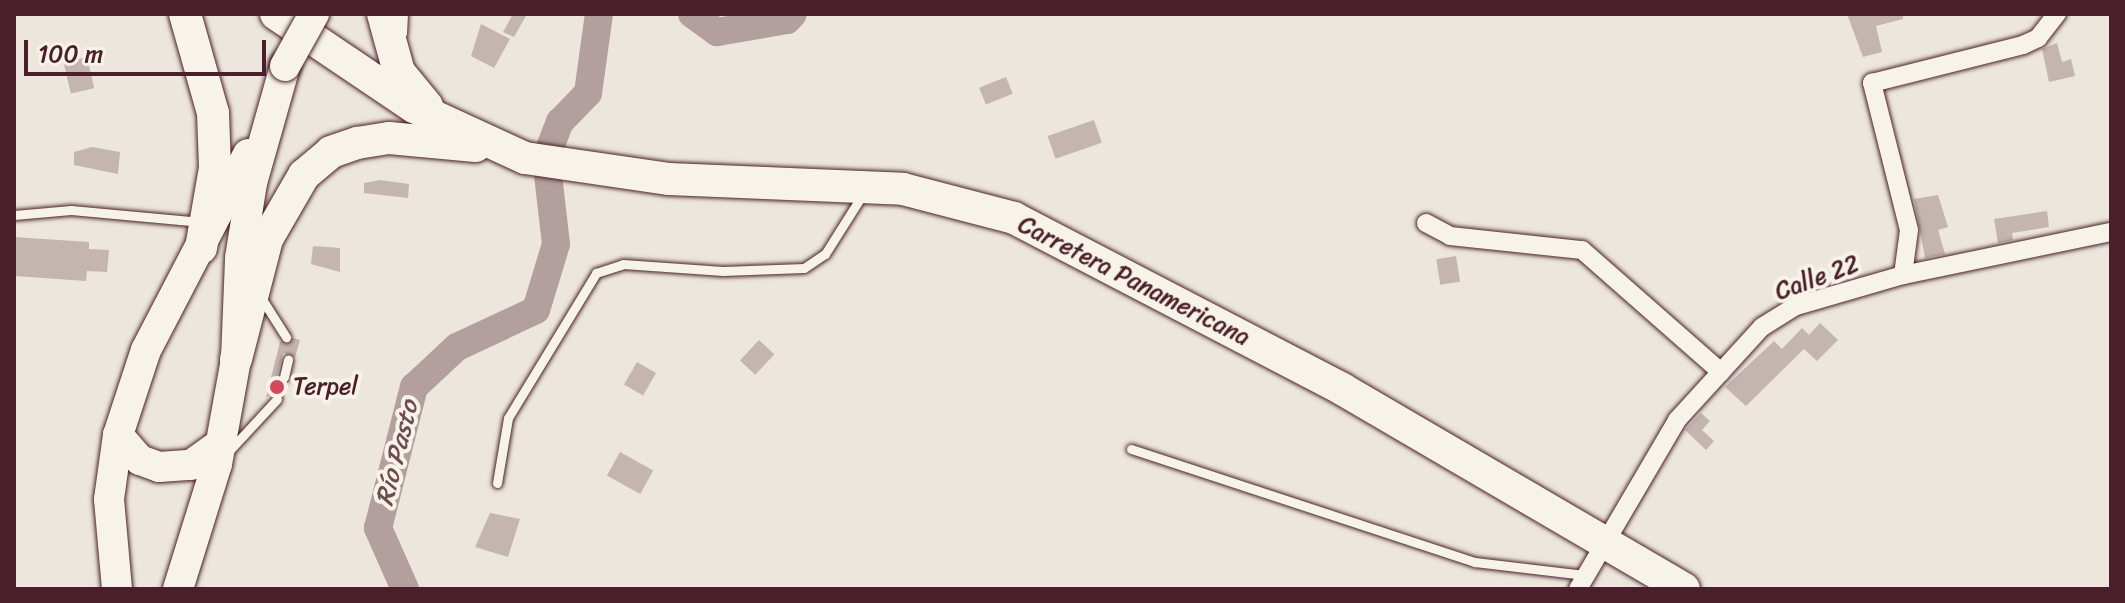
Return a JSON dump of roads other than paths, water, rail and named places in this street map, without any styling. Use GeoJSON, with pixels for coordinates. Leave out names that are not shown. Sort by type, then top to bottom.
{"type":"FeatureCollection","features":[{"type":"Feature","properties":{"kind":"highway"},"geometry":{"type":"LineString","coordinates":[[185,14],[213,113],[205,235]]}},
{"type":"Feature","properties":{"kind":"highway","name":"Carretera Panamericana"},"geometry":{"type":"LineString","coordinates":[[276,14],[356,72],[441,120],[512,153],[565,169],[863,187],[981,206],[1046,232],[1342,389],[1684,589]]}},
{"type":"Feature","properties":{"kind":"highway"},"geometry":{"type":"LineString","coordinates":[[383,14],[399,72],[441,120]]}},
{"type":"Feature","properties":{"kind":"highway"},"geometry":{"type":"LineString","coordinates":[[236,359],[267,239],[304,175],[331,152],[389,138],[512,153]]}},
{"type":"Feature","properties":{"kind":"main road"},"geometry":{"type":"LineString","coordinates":[[178,589],[218,455],[236,359],[240,258],[268,117],[285,66],[314,14]]}},
{"type":"Feature","properties":{"kind":"main road"},"geometry":{"type":"LineString","coordinates":[[117,589],[109,499],[118,435],[146,350],[268,117]]}},
{"type":"Feature","properties":{"kind":"main road"},"geometry":{"type":"LineString","coordinates":[[118,435],[140,460],[159,467],[191,465],[218,455]]}},
{"type":"Feature","properties":{"kind":"street"},"geometry":{"type":"LineString","coordinates":[[1903,275],[1909,230],[1872,83],[2023,45],[2038,38],[2057,14]]}},
{"type":"Feature","properties":{"kind":"street"},"geometry":{"type":"LineString","coordinates":[[1426,223],[1450,236],[1582,250],[1721,372]]}},
{"type":"Feature","properties":{"kind":"street","name":"Calle 22"},"geometry":{"type":"LineString","coordinates":[[1581,582],[1603,540],[1677,420],[1762,327],[1796,306],[1903,275],[2111,232]]}},
{"type":"Feature","properties":{"kind":"lane"},"geometry":{"type":"LineString","coordinates":[[399,72],[403,14]]}},
{"type":"Feature","properties":{"kind":"lane"},"geometry":{"type":"LineString","coordinates":[[497,483],[508,418],[596,273],[623,264],[723,271],[804,268],[825,254],[854,217],[863,187]]}},
{"type":"Feature","properties":{"kind":"lane"},"geometry":{"type":"LineString","coordinates":[[14,215],[62,209],[205,235]]}},
{"type":"Feature","properties":{"kind":"lane"},"geometry":{"type":"LineString","coordinates":[[256,290],[286,337]]}},
{"type":"Feature","properties":{"kind":"lane"},"geometry":{"type":"LineString","coordinates":[[284,377],[288,359]]}},
{"type":"Feature","properties":{"kind":"lane"},"geometry":{"type":"LineString","coordinates":[[218,455],[277,399]]}},
{"type":"Feature","properties":{"kind":"lane"},"geometry":{"type":"LineString","coordinates":[[1131,449],[1475,562],[1581,582]]}},
{"type":"Feature","properties":{"kind":"waterway","name":"Río Pasto"},"geometry":{"type":"LineString","coordinates":[[405,589],[378,528],[414,387],[457,347],[536,310],[556,244],[546,158],[560,122],[588,93],[599,14]]}},
{"type":"Feature","properties":{"kind":"waterway","name":"Río Pasto"},"geometry":{"type":"LineString","coordinates":[[692,14],[717,32],[787,20],[793,14]]}},
{"type":"Feature","properties":{"kind":"place","name":"Terpel"},"geometry":{"type":"Point","coordinates":[277,387]}}]}
